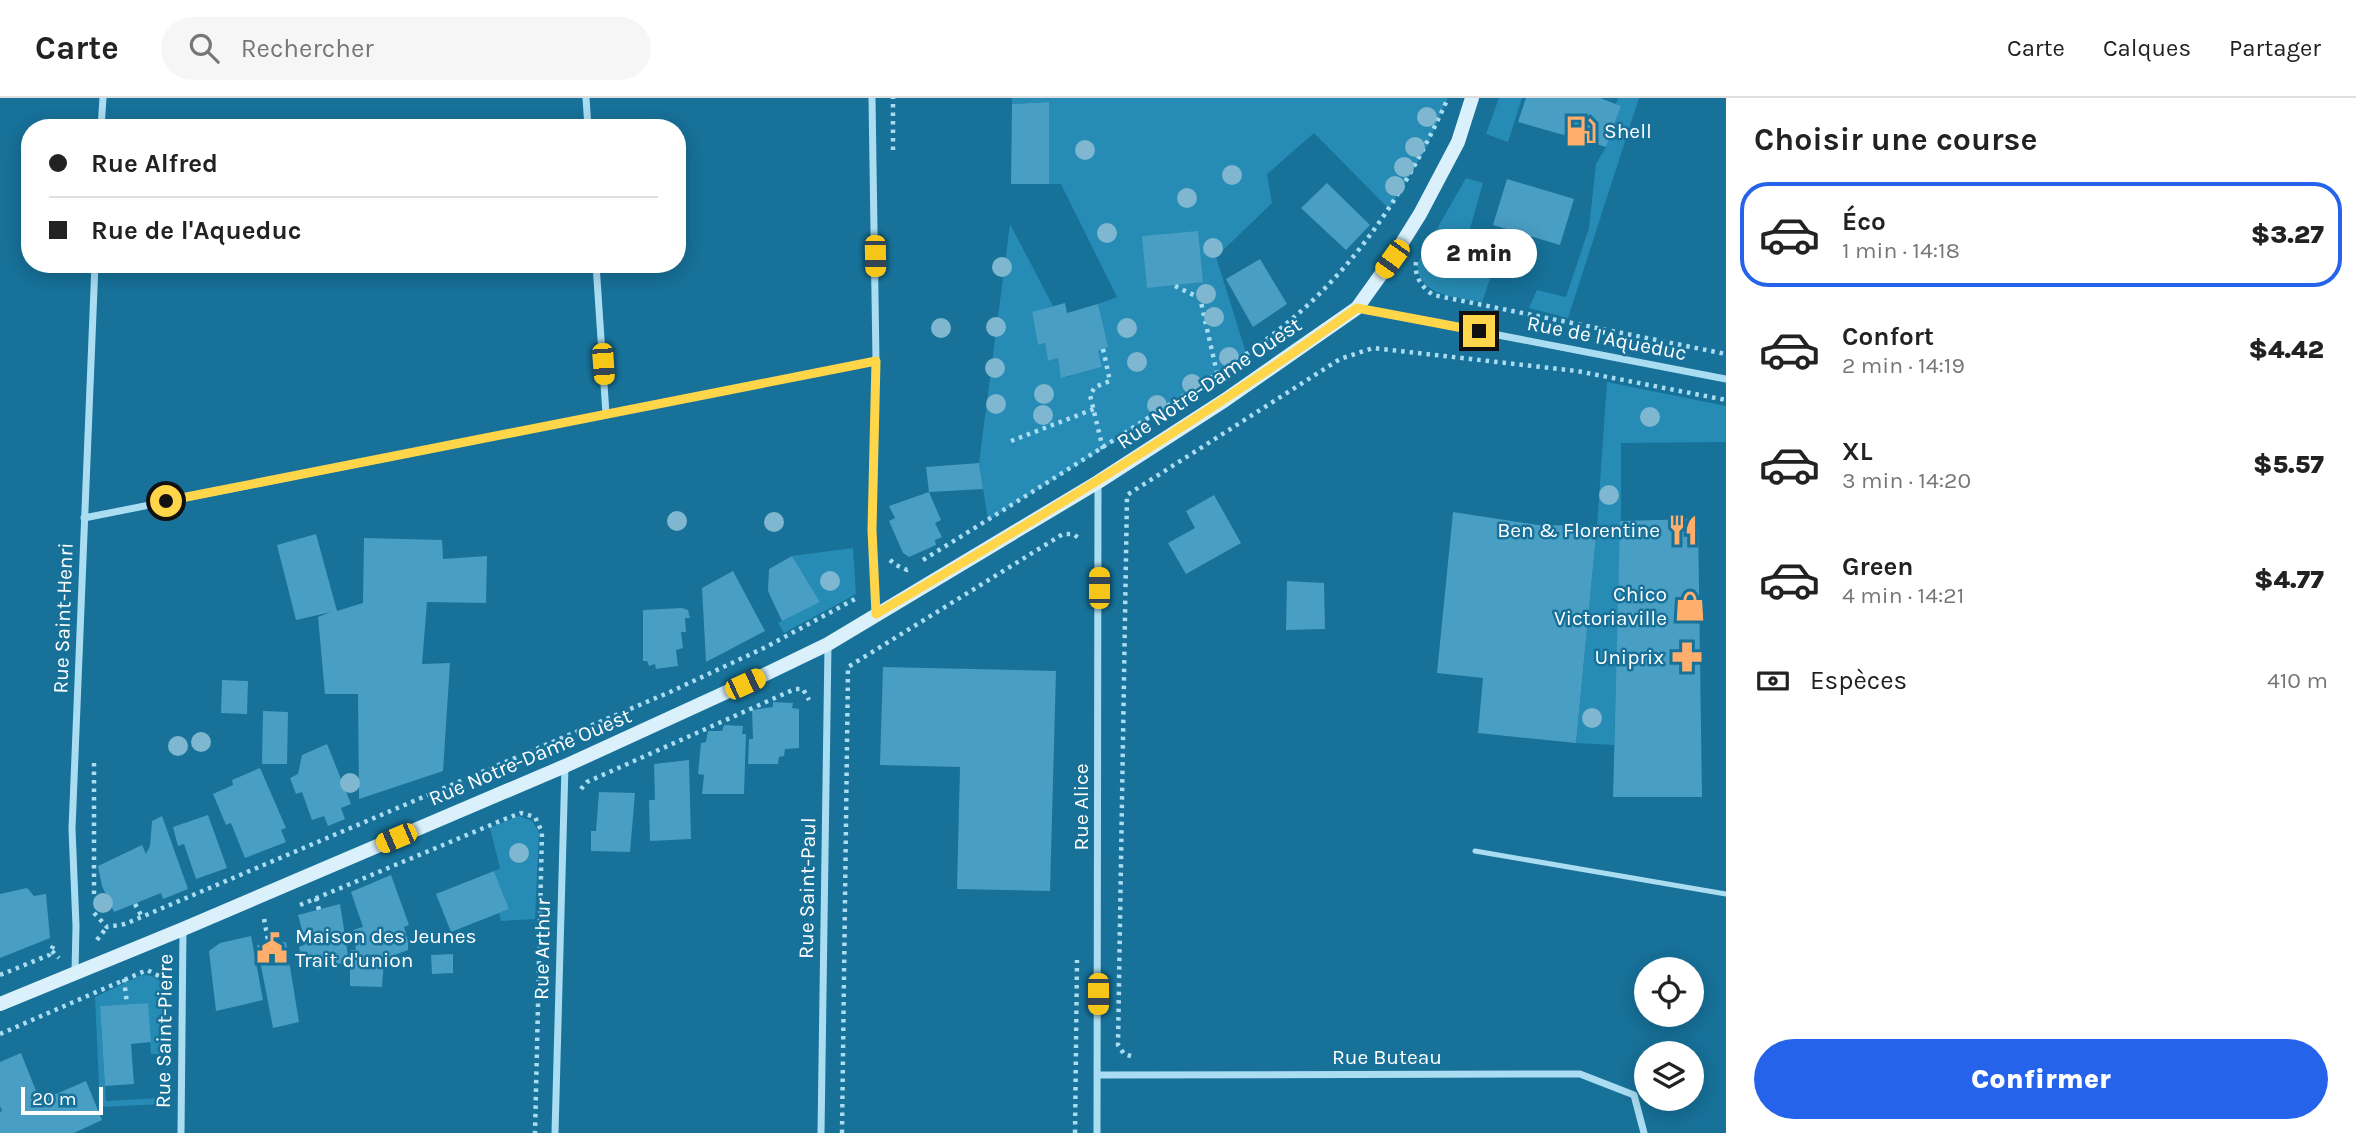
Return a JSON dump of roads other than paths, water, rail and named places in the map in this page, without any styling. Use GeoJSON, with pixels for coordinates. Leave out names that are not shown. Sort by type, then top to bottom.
{"type":"FeatureCollection","features":[{"type":"Feature","properties":{"kind":"street"},"geometry":{"type":"LineString","coordinates":[[102,119],[103,98]]}},
{"type":"Feature","properties":{"kind":"street"},"geometry":{"type":"LineString","coordinates":[[586,98],[587,119]]}},
{"type":"Feature","properties":{"kind":"street"},"geometry":{"type":"LineString","coordinates":[[872,98],[876,361],[872,530],[876,614]]}},
{"type":"Feature","properties":{"kind":"street","name":"Rue Notre-Dame Ouest"},"geometry":{"type":"LineString","coordinates":[[0,1004],[183,929],[676,717],[828,644],[1098,482],[1225,400],[1357,308],[1420,214],[1458,142],[1472,98]]}},
{"type":"Feature","properties":{"kind":"street","name":"Rue Saint-Henri"},"geometry":{"type":"LineString","coordinates":[[75,973],[72,829],[95,273]]}},
{"type":"Feature","properties":{"kind":"street"},"geometry":{"type":"LineString","coordinates":[[597,273],[606,414]]}},
{"type":"Feature","properties":{"kind":"street","name":"Rue de l'Aqueduc"},"geometry":{"type":"LineString","coordinates":[[1357,308],[1726,379]]}},
{"type":"Feature","properties":{"kind":"street"},"geometry":{"type":"LineString","coordinates":[[84,518],[876,361]]}},
{"type":"Feature","properties":{"kind":"street","name":"Rue Alice"},"geometry":{"type":"LineString","coordinates":[[1097,1133],[1098,482]]}},
{"type":"Feature","properties":{"kind":"street","name":"Rue Saint-Paul"},"geometry":{"type":"LineString","coordinates":[[821,1133],[828,644]]}},
{"type":"Feature","properties":{"kind":"street","name":"Rue Arthur"},"geometry":{"type":"LineString","coordinates":[[555,1133],[565,766]]}},
{"type":"Feature","properties":{"kind":"street","name":"Rue Saint-Pierre"},"geometry":{"type":"LineString","coordinates":[[181,1133],[183,929]]}},
{"type":"Feature","properties":{"kind":"street","name":"Rue Buteau"},"geometry":{"type":"LineString","coordinates":[[1097,1075],[1580,1074],[1634,1095],[1644,1133]]}},
{"type":"Feature","properties":{"kind":"lane"},"geometry":{"type":"LineString","coordinates":[[1475,851],[1726,894]]}},
{"type":"Feature","properties":{"kind":"place","name":"Shell"},"geometry":{"type":"Point","coordinates":[1581,131]}},
{"type":"Feature","properties":{"kind":"place","name":"Ben & Florentine"},"geometry":{"type":"Point","coordinates":[1683,530]}},
{"type":"Feature","properties":{"kind":"place","name":"Chico Victoriaville"},"geometry":{"type":"Point","coordinates":[1690,606]}},
{"type":"Feature","properties":{"kind":"place","name":"Uniprix"},"geometry":{"type":"Point","coordinates":[1687,657]}},
{"type":"Feature","properties":{"kind":"place","name":"Maison des Jeunes Trait d'union"},"geometry":{"type":"Point","coordinates":[272,948]}}]}
